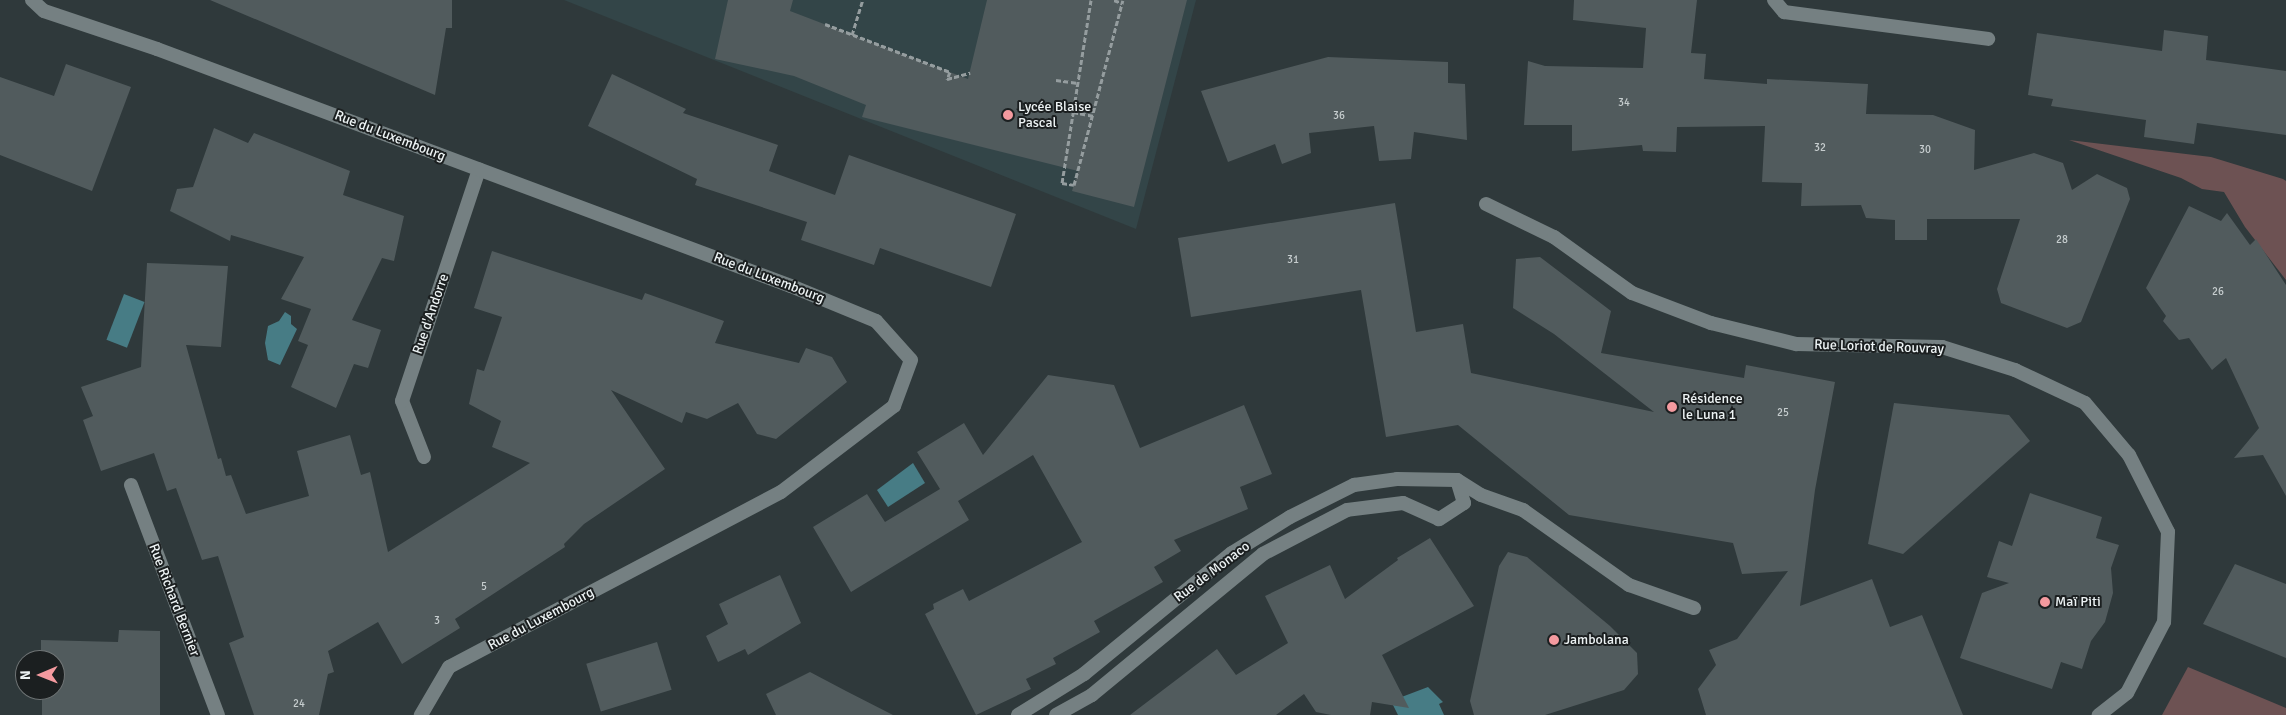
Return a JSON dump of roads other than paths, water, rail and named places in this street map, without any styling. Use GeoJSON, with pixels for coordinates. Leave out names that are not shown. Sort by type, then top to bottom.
{"type":"FeatureCollection","features":[{"type":"Feature","properties":{"kind":"street","name":"Rue du Luxembourg"},"geometry":{"type":"LineString","coordinates":[[32,0],[44,11],[157,48],[791,286],[876,321],[911,360],[894,406],[781,492],[449,667],[421,715]]}},
{"type":"Feature","properties":{"kind":"street"},"geometry":{"type":"LineString","coordinates":[[1774,0],[1784,12],[1988,39]]}},
{"type":"Feature","properties":{"kind":"street","name":"Rue d'Andorre"},"geometry":{"type":"LineString","coordinates":[[424,457],[402,401],[479,169]]}},
{"type":"Feature","properties":{"kind":"street","name":"Rue Loriot de Rouvray"},"geometry":{"type":"LineString","coordinates":[[1486,204],[1554,237],[1632,293],[1711,324],[1796,344],[1942,347],[2015,370],[2086,403],[2129,455],[2168,532],[2164,622],[2127,693],[2099,715]]}},
{"type":"Feature","properties":{"kind":"street","name":"Rue de Monaco"},"geometry":{"type":"LineString","coordinates":[[1018,715],[1084,674],[1232,553],[1290,517],[1354,485],[1397,479],[1457,480],[1481,494],[1523,510],[1629,585],[1694,608]]}},
{"type":"Feature","properties":{"kind":"street","name":"Rue de Monaco"},"geometry":{"type":"LineString","coordinates":[[1056,715],[1092,695],[1262,554],[1347,510],[1403,503],[1439,519],[1464,503],[1457,480]]}},
{"type":"Feature","properties":{"kind":"street","name":"Rue Richard Bernier"},"geometry":{"type":"LineString","coordinates":[[131,486],[218,715]]}},
{"type":"Feature","properties":{"kind":"water"},"geometry":{"type":"Polygon","coordinates":[[[124,294],[145,302],[127,348],[106,340],[124,294]]]}},
{"type":"Feature","properties":{"kind":"water"},"geometry":{"type":"Polygon","coordinates":[[[285,312],[291,316],[291,324],[297,329],[280,365],[268,360],[265,343],[268,326],[279,321],[285,312]]]}},
{"type":"Feature","properties":{"kind":"water"},"geometry":{"type":"Polygon","coordinates":[[[913,463],[925,483],[888,507],[877,490],[913,463]]]}},
{"type":"Feature","properties":{"kind":"water"},"geometry":{"type":"Polygon","coordinates":[[[1428,687],[1443,702],[1439,704],[1444,715],[1398,715],[1391,701],[1428,687]]]}},
{"type":"Feature","properties":{"kind":"place","name":"Lycée Blaise Pascal"},"geometry":{"type":"Point","coordinates":[1008,115]}},
{"type":"Feature","properties":{"kind":"place","name":"Résidence le Luna 1"},"geometry":{"type":"Point","coordinates":[1672,407]}},
{"type":"Feature","properties":{"kind":"place","name":"Maï Piti"},"geometry":{"type":"Point","coordinates":[2045,602]}},
{"type":"Feature","properties":{"kind":"place","name":"Jambolana"},"geometry":{"type":"Point","coordinates":[1554,640]}}]}
